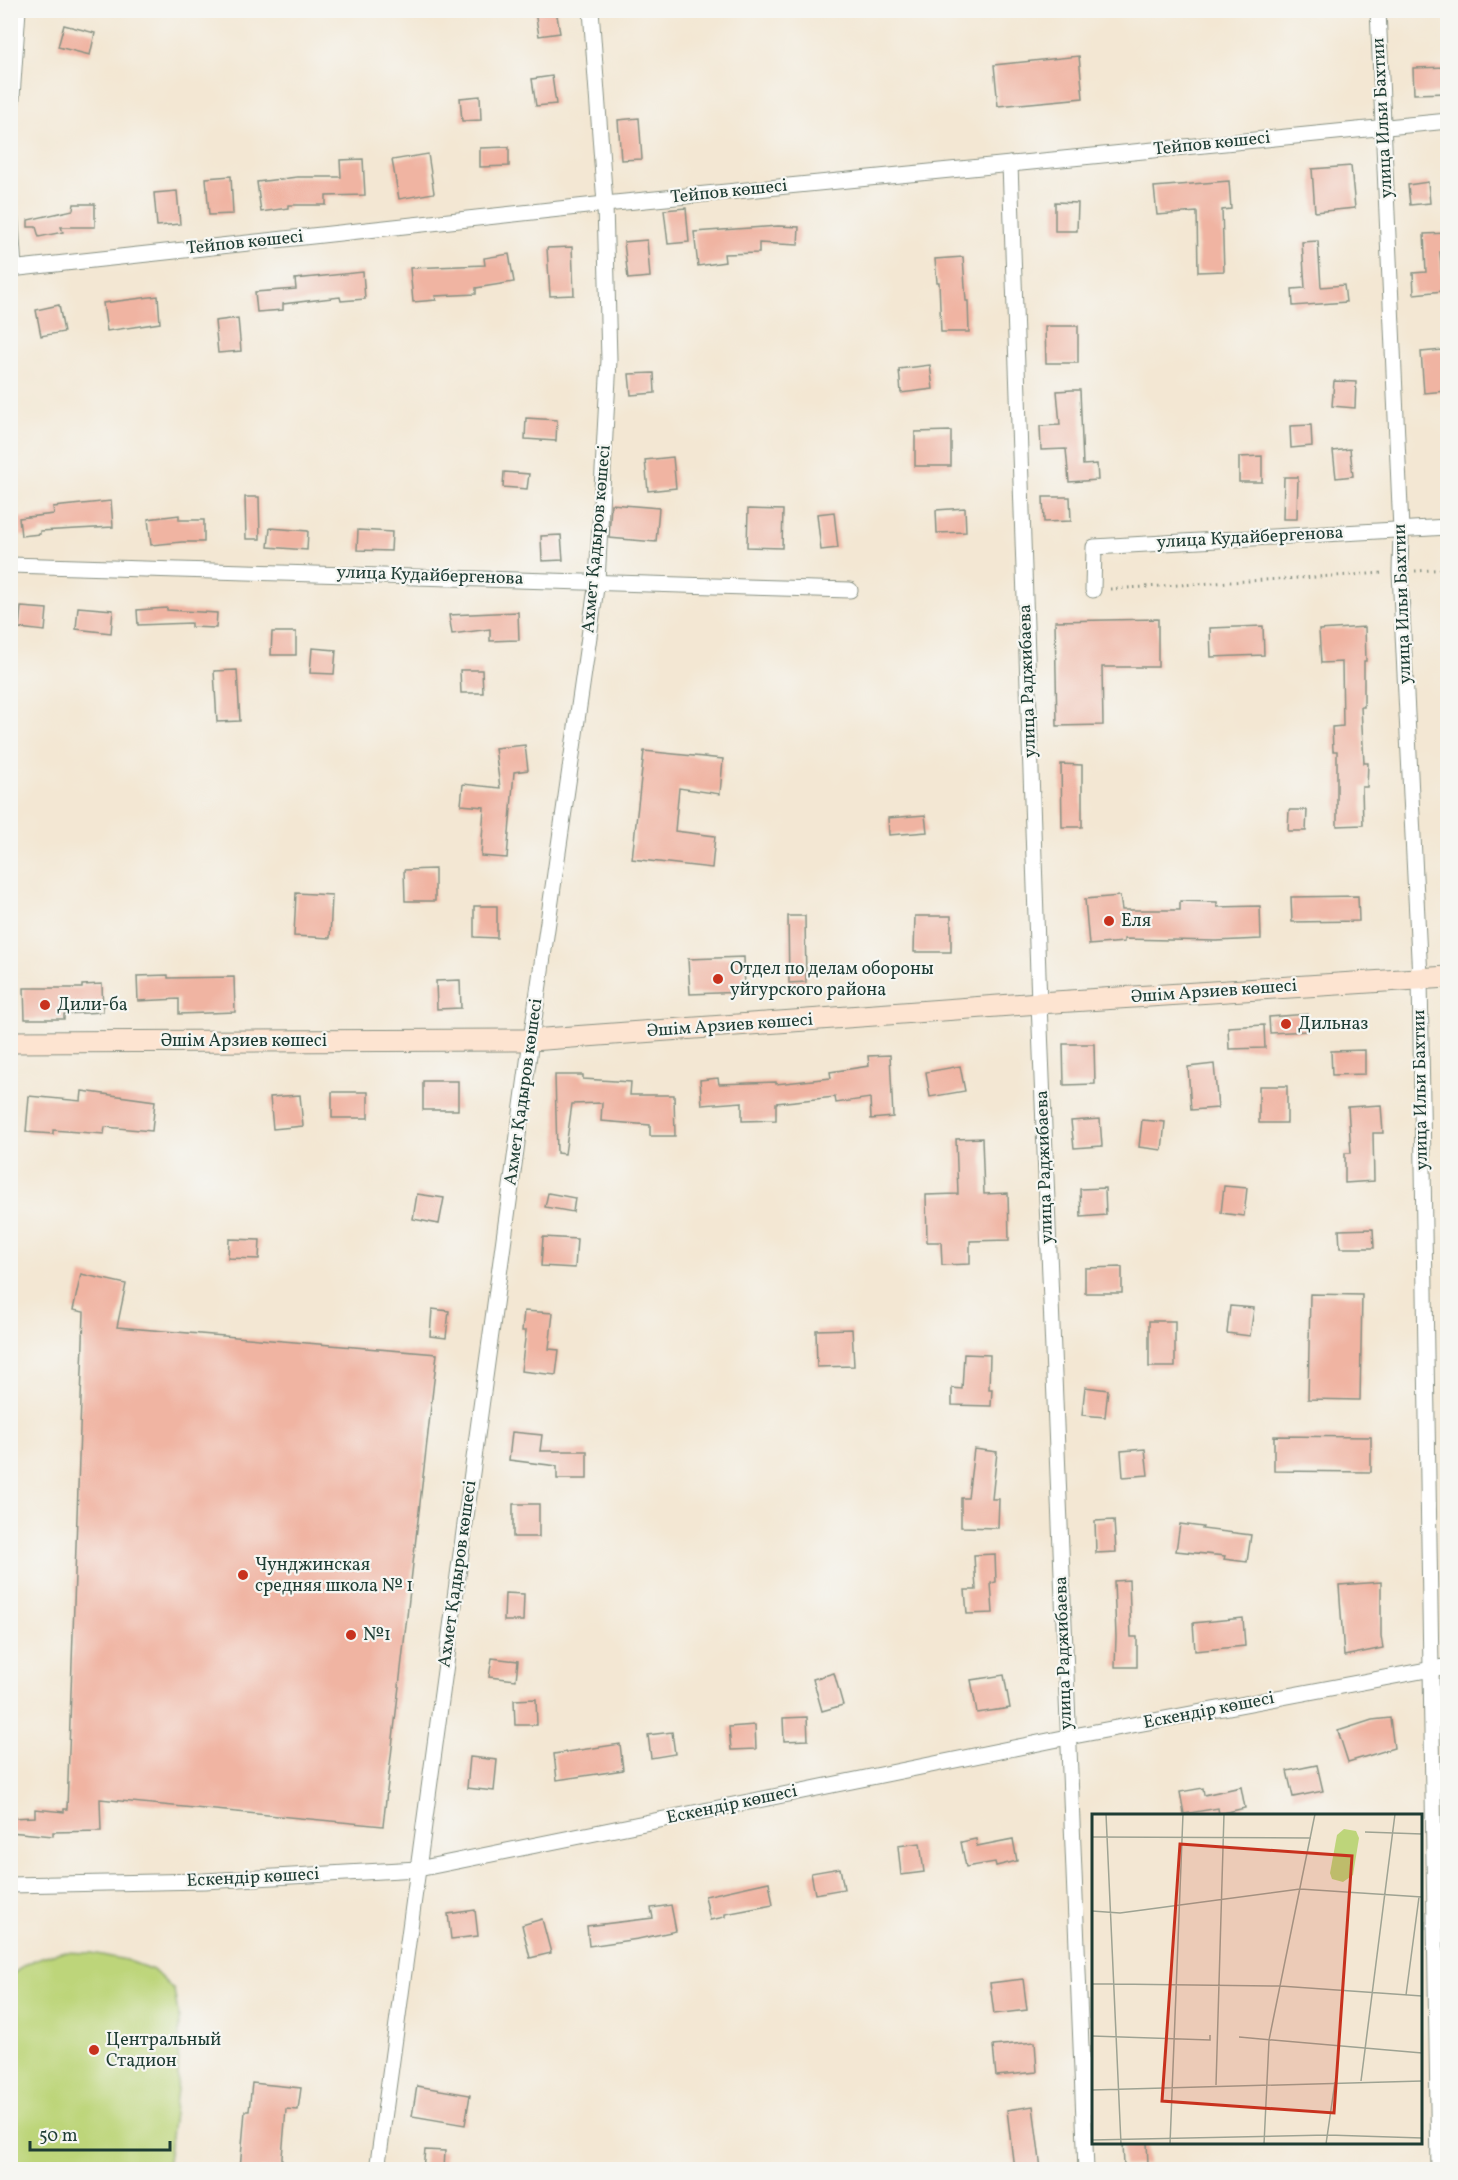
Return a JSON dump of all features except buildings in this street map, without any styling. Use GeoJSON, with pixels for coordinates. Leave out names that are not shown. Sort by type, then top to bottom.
{"type":"FeatureCollection","features":[{"type":"Feature","properties":{"kind":"street"},"geometry":{"type":"LineString","coordinates":[[10,126],[18,10]]}},
{"type":"Feature","properties":{"kind":"street","name":"Ахмет Қадыров көшесі"},"geometry":{"type":"LineString","coordinates":[[377,2169],[531,1040],[597,581],[609,360],[605,204],[591,10]]}},
{"type":"Feature","properties":{"kind":"street","name":"улица Ильи Бахтии"},"geometry":{"type":"LineString","coordinates":[[1378,10],[1401,530],[1400,572],[1420,978],[1439,2169]]}},
{"type":"Feature","properties":{"kind":"street","name":"Тейпов көшесі"},"geometry":{"type":"LineString","coordinates":[[12,268],[605,204],[1448,121]]}},
{"type":"Feature","properties":{"kind":"street","name":"улица Раджибаева"},"geometry":{"type":"LineString","coordinates":[[1010,164],[1039,1004],[1086,2169]]}},
{"type":"Feature","properties":{"kind":"street"},"geometry":{"type":"LineString","coordinates":[[10,209],[12,268]]}},
{"type":"Feature","properties":{"kind":"street","name":"улица Кудайбергенова"},"geometry":{"type":"LineString","coordinates":[[1093,590],[1094,547],[1448,527]]}},
{"type":"Feature","properties":{"kind":"street","name":"улица Кудайбергенова"},"geometry":{"type":"LineString","coordinates":[[10,564],[850,590]]}},
{"type":"Feature","properties":{"kind":"street","name":"Әшім Арзиев көшесі"},"geometry":{"type":"LineString","coordinates":[[10,1042],[531,1040],[1448,977]]}},
{"type":"Feature","properties":{"kind":"street","name":"Ескендір көшесі"},"geometry":{"type":"LineString","coordinates":[[10,1886],[204,1881],[418,1869],[1068,1737],[1448,1666]]}},
{"type":"Feature","properties":{"kind":"path"},"geometry":{"type":"LineString","coordinates":[[1093,590],[1448,569]]}},
{"type":"Feature","properties":{"kind":"green space","name":"Центральный Стадион"},"geometry":{"type":"Polygon","coordinates":[[[61,1952],[92,1953],[126,1960],[153,1970],[174,1990],[179,2019],[178,2081],[167,2169],[11,2169],[11,1976],[34,1960],[61,1952]]]}},
{"type":"Feature","properties":{"kind":"place","name":"Еля"},"geometry":{"type":"Point","coordinates":[1109,921]}},
{"type":"Feature","properties":{"kind":"place","name":"Отдел по делам обороны уйгурского района"},"geometry":{"type":"Point","coordinates":[718,979]}},
{"type":"Feature","properties":{"kind":"place","name":"Дили-ба"},"geometry":{"type":"Point","coordinates":[45,1005]}},
{"type":"Feature","properties":{"kind":"place","name":"Дильназ"},"geometry":{"type":"Point","coordinates":[1286,1024]}},
{"type":"Feature","properties":{"kind":"place","name":"Чунджинская средняя школа № 1"},"geometry":{"type":"Point","coordinates":[243,1575]}},
{"type":"Feature","properties":{"kind":"place","name":"№1"},"geometry":{"type":"Point","coordinates":[351,1635]}},
{"type":"Feature","properties":{"kind":"place","name":"Центральный Стадион"},"geometry":{"type":"Point","coordinates":[94,2050]}}]}
